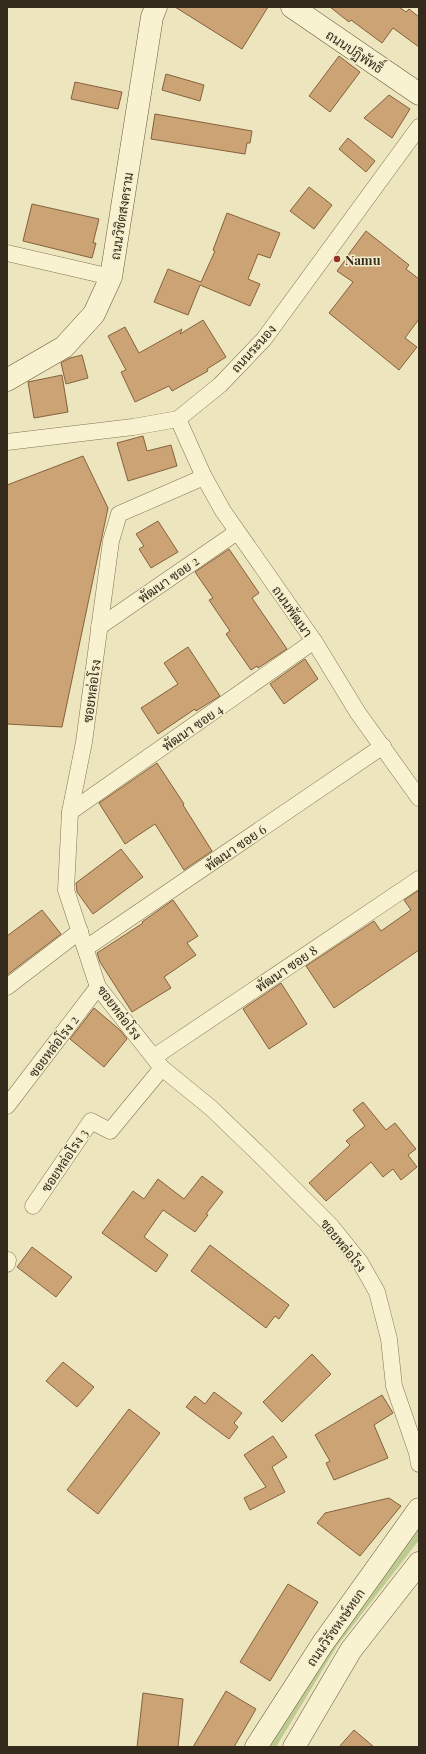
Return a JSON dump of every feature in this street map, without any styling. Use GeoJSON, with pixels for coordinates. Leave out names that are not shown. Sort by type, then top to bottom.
{"type":"FeatureCollection","features":[{"type":"Feature","properties":{"kind":"street","name":"ถนนวิชิตสงคราม"},"geometry":{"type":"LineString","coordinates":[[7,380],[64,347],[94,314],[111,278],[152,17],[156,7]]}},
{"type":"Feature","properties":{"kind":"street","name":"ถนนปฏิพัทธิ์"},"geometry":{"type":"LineString","coordinates":[[292,7],[419,94]]}},
{"type":"Feature","properties":{"kind":"street","name":"ถนนระนอง"},"geometry":{"type":"LineString","coordinates":[[7,442],[133,427],[178,419],[220,385],[264,339],[419,127]]}},
{"type":"Feature","properties":{"kind":"street"},"geometry":{"type":"LineString","coordinates":[[7,253],[111,278]]}},
{"type":"Feature","properties":{"kind":"street","name":"ถนนพัฒนา"},"geometry":{"type":"LineString","coordinates":[[178,419],[204,477],[223,511],[314,641],[358,713],[419,798]]}},
{"type":"Feature","properties":{"kind":"street","name":"ซอยหล่อโรง"},"geometry":{"type":"LineString","coordinates":[[204,477],[120,514],[111,541],[84,742],[70,812],[66,890],[98,987],[158,1063],[211,1108],[264,1159],[331,1226],[360,1262],[377,1292],[389,1339],[394,1386],[417,1453],[419,1464]]}},
{"type":"Feature","properties":{"kind":"street","name":"พัฒนา ซอย 2"},"geometry":{"type":"LineString","coordinates":[[99,627],[237,532]]}},
{"type":"Feature","properties":{"kind":"street","name":"พัฒนา ซอย 4"},"geometry":{"type":"LineString","coordinates":[[70,812],[314,641]]}},
{"type":"Feature","properties":{"kind":"street","name":"พัฒนา ซอย 6"},"geometry":{"type":"LineString","coordinates":[[86,948],[383,746]]}},
{"type":"Feature","properties":{"kind":"street","name":"พัฒนา ซอย 8"},"geometry":{"type":"LineString","coordinates":[[158,1063],[419,879]]}},
{"type":"Feature","properties":{"kind":"street"},"geometry":{"type":"LineString","coordinates":[[7,987],[80,932]]}},
{"type":"Feature","properties":{"kind":"street","name":"ซอยหล่อโรง 2"},"geometry":{"type":"LineString","coordinates":[[7,1106],[98,987]]}},
{"type":"Feature","properties":{"kind":"street","name":"ซอยหล่อโรง 3"},"geometry":{"type":"LineString","coordinates":[[33,1206],[91,1121],[110,1131],[158,1063]]}},
{"type":"Feature","properties":{"kind":"street"},"geometry":{"type":"LineString","coordinates":[[7,1260],[7,1264]]}},
{"type":"Feature","properties":{"kind":"street","name":"ถนนวิรัชหงษ์หยก"},"geometry":{"type":"LineString","coordinates":[[256,1747],[323,1643],[419,1509]]}},
{"type":"Feature","properties":{"kind":"street","name":"ถนนวิรัชหงษ์หยก"},"geometry":{"type":"LineString","coordinates":[[294,1747],[351,1650],[419,1563]]}},
{"type":"Feature","properties":{"kind":"green space"},"geometry":{"type":"Polygon","coordinates":[[[419,1528],[419,1540],[337,1646],[276,1747],[267,1747],[331,1642],[419,1528]]]}},
{"type":"Feature","properties":{"kind":"building"},"geometry":{"type":"Polygon","coordinates":[[[175,7],[268,7],[242,49],[175,7]]]}},
{"type":"Feature","properties":{"kind":"building"},"geometry":{"type":"Polygon","coordinates":[[[330,7],[399,7],[406,12],[409,9],[419,17],[419,47],[393,28],[382,43],[351,20],[349,22],[330,7]]]}},
{"type":"Feature","properties":{"kind":"building"},"geometry":{"type":"Polygon","coordinates":[[[339,56],[360,72],[330,112],[309,96],[339,56]]]}},
{"type":"Feature","properties":{"kind":"building"},"geometry":{"type":"Polygon","coordinates":[[[166,74],[204,85],[200,101],[162,90],[166,74]]]}},
{"type":"Feature","properties":{"kind":"building"},"geometry":{"type":"Polygon","coordinates":[[[75,82],[122,92],[118,109],[71,99],[75,82]]]}},
{"type":"Feature","properties":{"kind":"building"},"geometry":{"type":"Polygon","coordinates":[[[389,95],[410,109],[392,138],[364,118],[389,95]]]}},
{"type":"Feature","properties":{"kind":"building"},"geometry":{"type":"Polygon","coordinates":[[[155,114],[252,131],[250,143],[247,143],[245,154],[151,139],[155,114]]]}},
{"type":"Feature","properties":{"kind":"building"},"geometry":{"type":"Polygon","coordinates":[[[348,138],[375,161],[366,172],[339,149],[348,138]]]}},
{"type":"Feature","properties":{"kind":"building"},"geometry":{"type":"Polygon","coordinates":[[[309,187],[332,205],[314,229],[290,211],[309,187]]]}},
{"type":"Feature","properties":{"kind":"building"},"geometry":{"type":"Polygon","coordinates":[[[32,204],[99,219],[93,243],[96,243],[92,258],[23,241],[32,204]]]}},
{"type":"Feature","properties":{"kind":"building"},"geometry":{"type":"Polygon","coordinates":[[[227,213],[280,233],[270,258],[258,254],[248,279],[260,284],[250,306],[200,285],[188,315],[154,302],[168,269],[201,282],[215,251],[213,250],[227,213]]]}},
{"type":"Feature","properties":{"kind":"building"},"geometry":{"type":"Polygon","coordinates":[[[366,231],[409,265],[406,269],[419,279],[419,319],[405,338],[417,347],[399,370],[329,313],[353,282],[337,271],[346,259],[359,264],[348,255],[366,231]]]}},
{"type":"Feature","properties":{"kind":"building"},"geometry":{"type":"Polygon","coordinates":[[[203,320],[226,357],[207,369],[208,371],[172,391],[169,386],[135,402],[121,372],[126,370],[108,336],[125,327],[139,353],[182,329],[180,334],[203,320]]]}},
{"type":"Feature","properties":{"kind":"building"},"geometry":{"type":"Polygon","coordinates":[[[82,355],[88,378],[66,384],[61,363],[70,358],[82,355]]]}},
{"type":"Feature","properties":{"kind":"building"},"geometry":{"type":"Polygon","coordinates":[[[62,375],[68,412],[34,418],[28,382],[62,375]]]}},
{"type":"Feature","properties":{"kind":"building"},"geometry":{"type":"Polygon","coordinates":[[[143,436],[147,451],[171,445],[177,466],[128,481],[117,443],[143,436]]]}},
{"type":"Feature","properties":{"kind":"building"},"geometry":{"type":"Polygon","coordinates":[[[83,456],[108,508],[62,727],[7,724],[7,485],[83,456]]]}},
{"type":"Feature","properties":{"kind":"building"},"geometry":{"type":"Polygon","coordinates":[[[158,521],[178,552],[151,568],[139,549],[144,546],[136,534],[158,521]]]}},
{"type":"Feature","properties":{"kind":"building"},"geometry":{"type":"Polygon","coordinates":[[[229,549],[259,593],[252,598],[287,649],[258,668],[257,666],[251,670],[226,634],[230,631],[209,600],[213,598],[195,572],[229,549]]]}},
{"type":"Feature","properties":{"kind":"building"},"geometry":{"type":"Polygon","coordinates":[[[188,647],[220,696],[196,711],[195,709],[158,734],[141,708],[178,684],[164,663],[188,647]]]}},
{"type":"Feature","properties":{"kind":"building"},"geometry":{"type":"Polygon","coordinates":[[[305,659],[318,679],[284,704],[270,684],[305,659]]]}},
{"type":"Feature","properties":{"kind":"building"},"geometry":{"type":"Polygon","coordinates":[[[157,763],[212,851],[184,870],[155,824],[125,844],[99,803],[157,763]]]}},
{"type":"Feature","properties":{"kind":"building"},"geometry":{"type":"Polygon","coordinates":[[[121,849],[143,877],[93,914],[77,892],[76,883],[121,849]]]}},
{"type":"Feature","properties":{"kind":"building"},"geometry":{"type":"Polygon","coordinates":[[[419,890],[419,950],[334,1008],[306,966],[374,921],[381,931],[411,910],[404,900],[419,890]]]}},
{"type":"Feature","properties":{"kind":"building"},"geometry":{"type":"Polygon","coordinates":[[[173,900],[198,936],[187,943],[196,955],[164,977],[171,988],[132,1012],[100,962],[97,953],[143,923],[142,922],[173,900]]]}},
{"type":"Feature","properties":{"kind":"building"},"geometry":{"type":"Polygon","coordinates":[[[42,910],[61,934],[7,975],[7,936],[42,910]]]}},
{"type":"Feature","properties":{"kind":"building"},"geometry":{"type":"Polygon","coordinates":[[[281,983],[307,1024],[269,1049],[243,1009],[281,983]]]}},
{"type":"Feature","properties":{"kind":"building"},"geometry":{"type":"Polygon","coordinates":[[[94,1008],[120,1030],[127,1039],[104,1067],[70,1039],[94,1008]]]}},
{"type":"Feature","properties":{"kind":"building"},"geometry":{"type":"Polygon","coordinates":[[[363,1102],[386,1130],[395,1123],[416,1149],[408,1155],[417,1167],[401,1180],[393,1169],[383,1177],[371,1162],[326,1201],[309,1183],[350,1145],[346,1141],[365,1126],[353,1110],[363,1102]]]}},
{"type":"Feature","properties":{"kind":"building"},"geometry":{"type":"Polygon","coordinates":[[[202,1176],[223,1192],[206,1214],[208,1215],[195,1232],[163,1210],[144,1237],[168,1255],[156,1272],[102,1233],[133,1191],[144,1199],[158,1179],[184,1199],[202,1176]]]}},
{"type":"Feature","properties":{"kind":"building"},"geometry":{"type":"Polygon","coordinates":[[[210,1245],[289,1305],[279,1319],[275,1316],[266,1328],[191,1271],[210,1245]]]}},
{"type":"Feature","properties":{"kind":"building"},"geometry":{"type":"Polygon","coordinates":[[[32,1247],[72,1277],[56,1297],[17,1267],[32,1247]]]}},
{"type":"Feature","properties":{"kind":"building"},"geometry":{"type":"Polygon","coordinates":[[[312,1354],[331,1374],[282,1422],[263,1402],[312,1354]]]}},
{"type":"Feature","properties":{"kind":"building"},"geometry":{"type":"Polygon","coordinates":[[[63,1362],[94,1387],[77,1407],[46,1381],[63,1362]]]}},
{"type":"Feature","properties":{"kind":"building"},"geometry":{"type":"Polygon","coordinates":[[[214,1392],[242,1413],[234,1423],[238,1427],[229,1439],[186,1407],[195,1396],[205,1404],[214,1392]]]}},
{"type":"Feature","properties":{"kind":"building"},"geometry":{"type":"Polygon","coordinates":[[[382,1395],[393,1413],[374,1425],[388,1458],[334,1480],[326,1463],[330,1461],[315,1435],[382,1395]]]}},
{"type":"Feature","properties":{"kind":"building"},"geometry":{"type":"Polygon","coordinates":[[[129,1409],[160,1433],[98,1514],[67,1490],[129,1409]]]}},
{"type":"Feature","properties":{"kind":"building"},"geometry":{"type":"Polygon","coordinates":[[[273,1436],[287,1457],[272,1467],[285,1492],[250,1510],[244,1498],[266,1487],[244,1455],[273,1436]]]}},
{"type":"Feature","properties":{"kind":"building"},"geometry":{"type":"Polygon","coordinates":[[[389,1498],[401,1506],[360,1556],[317,1523],[325,1513],[389,1498]]]}},
{"type":"Feature","properties":{"kind":"building"},"geometry":{"type":"Polygon","coordinates":[[[288,1584],[318,1602],[270,1681],[240,1662],[288,1584]]]}},
{"type":"Feature","properties":{"kind":"building"},"geometry":{"type":"Polygon","coordinates":[[[226,1691],[256,1709],[234,1747],[193,1747],[226,1691]]]}},
{"type":"Feature","properties":{"kind":"building"},"geometry":{"type":"Polygon","coordinates":[[[143,1693],[183,1699],[178,1747],[137,1747],[143,1693]]]}},
{"type":"Feature","properties":{"kind":"building"},"geometry":{"type":"Polygon","coordinates":[[[354,1730],[374,1747],[339,1747],[354,1730]]]}},
{"type":"Feature","properties":{"kind":"place","name":"Namu"},"geometry":{"type":"Point","coordinates":[337,259]}}]}
